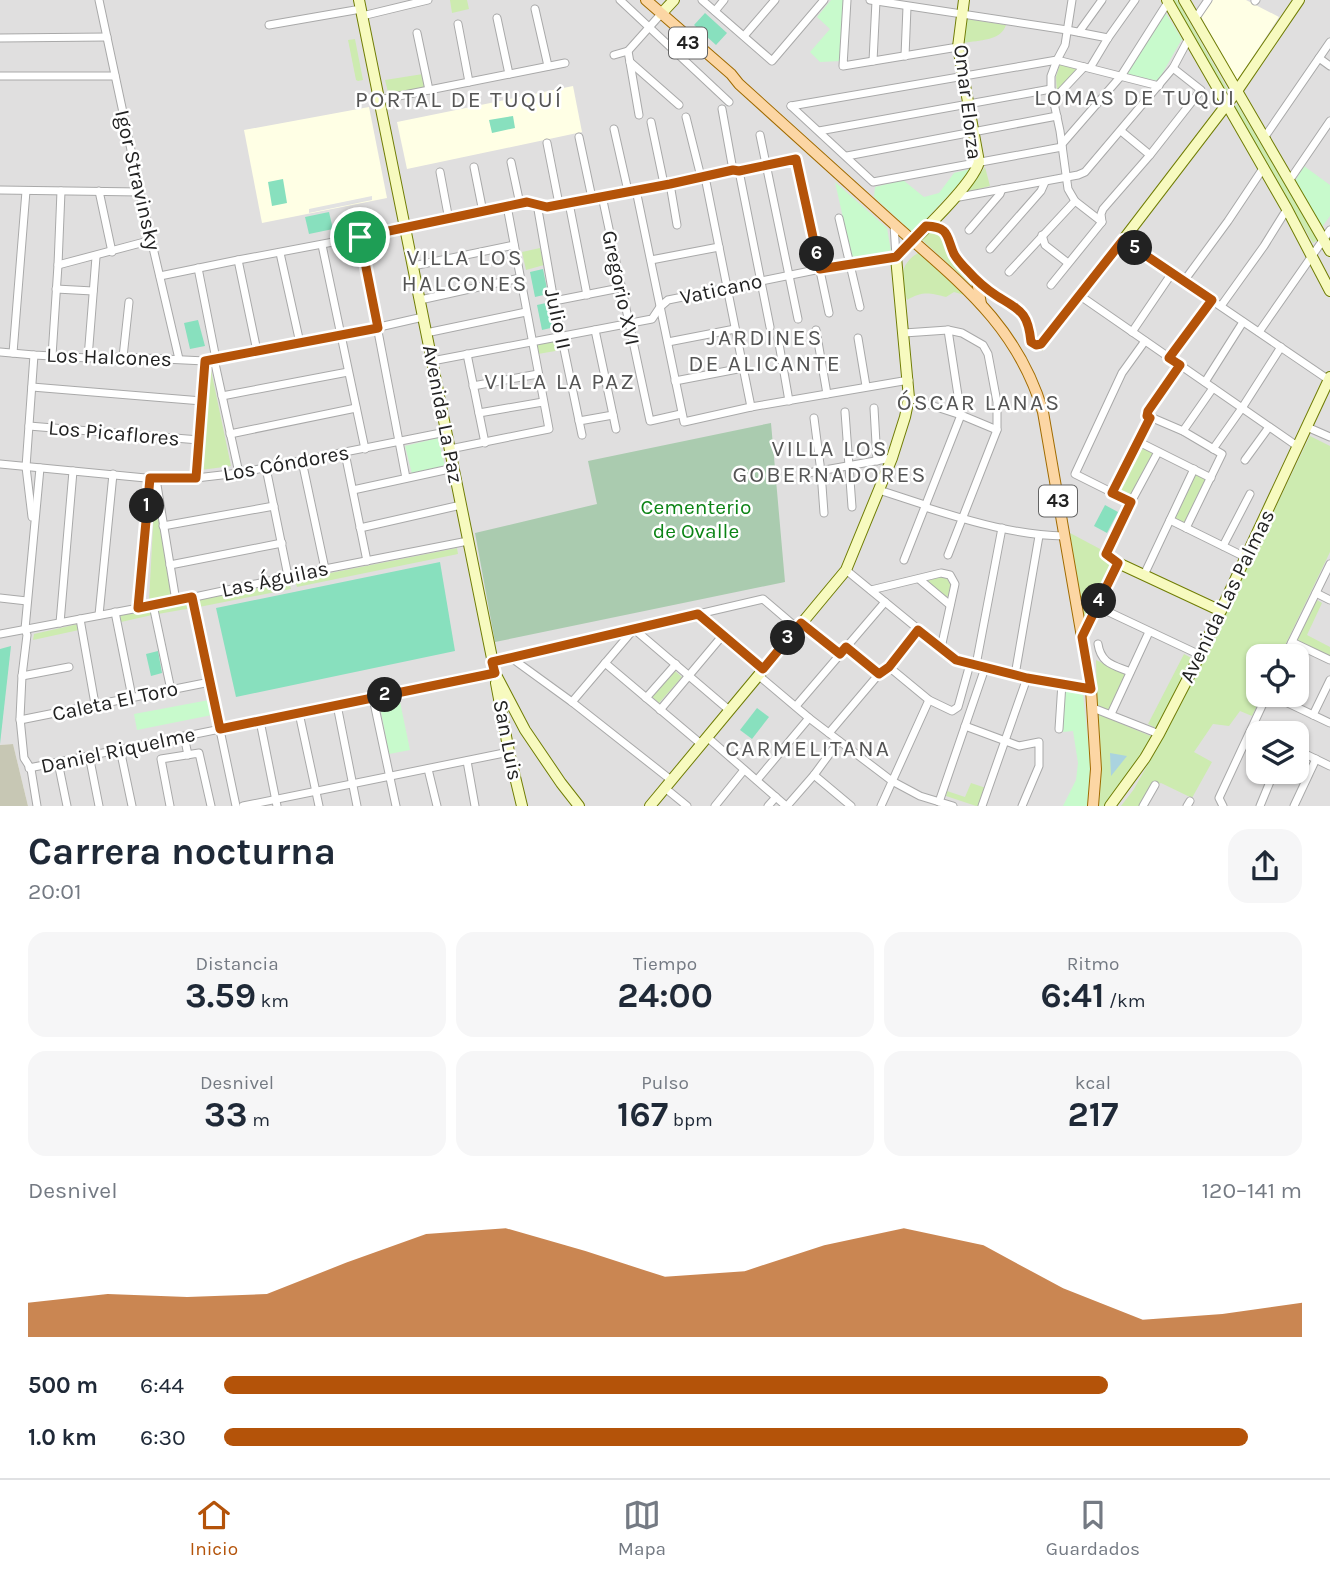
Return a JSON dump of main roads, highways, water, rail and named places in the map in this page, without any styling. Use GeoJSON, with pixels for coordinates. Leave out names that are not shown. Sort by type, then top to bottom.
{"type":"FeatureCollection","features":[{"type":"Feature","properties":{"kind":"main road","name":"43"},"geometry":{"type":"LineString","coordinates":[[639,0],[732,74],[739,84],[951,273],[1004,332],[1025,366],[1043,412],[1091,689],[1096,769],[1093,806]]}},
{"type":"Feature","properties":{"kind":"main road","name":"43"},"geometry":{"type":"LineString","coordinates":[[646,0],[660,16]]}},
{"type":"Feature","properties":{"kind":"main road"},"geometry":{"type":"LineString","coordinates":[[977,281],[981,304]]}},
{"type":"Feature","properties":{"kind":"water"},"geometry":{"type":"Polygon","coordinates":[[[1110,753],[1127,756],[1111,776],[1110,753]]]}},
{"type":"Feature","properties":{"kind":"district","name":"LOMAS DE TUQUI"},"geometry":{"type":"Point","coordinates":[1135,97]}},
{"type":"Feature","properties":{"kind":"district","name":"PORTAL DE TUQUÍ"},"geometry":{"type":"Point","coordinates":[459,99]}},
{"type":"Feature","properties":{"kind":"district","name":"VILLA LOS HALCONES"},"geometry":{"type":"Point","coordinates":[465,270]}},
{"type":"Feature","properties":{"kind":"district","name":"JARDINES DE ALICANTE"},"geometry":{"type":"Point","coordinates":[765,350]}},
{"type":"Feature","properties":{"kind":"district","name":"VILLA LA PAZ"},"geometry":{"type":"Point","coordinates":[560,381]}},
{"type":"Feature","properties":{"kind":"district","name":"ÓSCAR LANAS"},"geometry":{"type":"Point","coordinates":[979,402]}},
{"type":"Feature","properties":{"kind":"district","name":"VILLA LOS GOBERNADORES"},"geometry":{"type":"Point","coordinates":[830,461]}},
{"type":"Feature","properties":{"kind":"district","name":"CARMELITANA"},"geometry":{"type":"Point","coordinates":[808,748]}},
{"type":"Feature","properties":{"kind":"park label","name":"Cementerio de Ovalle"},"geometry":{"type":"Point","coordinates":[696,519]}}]}
